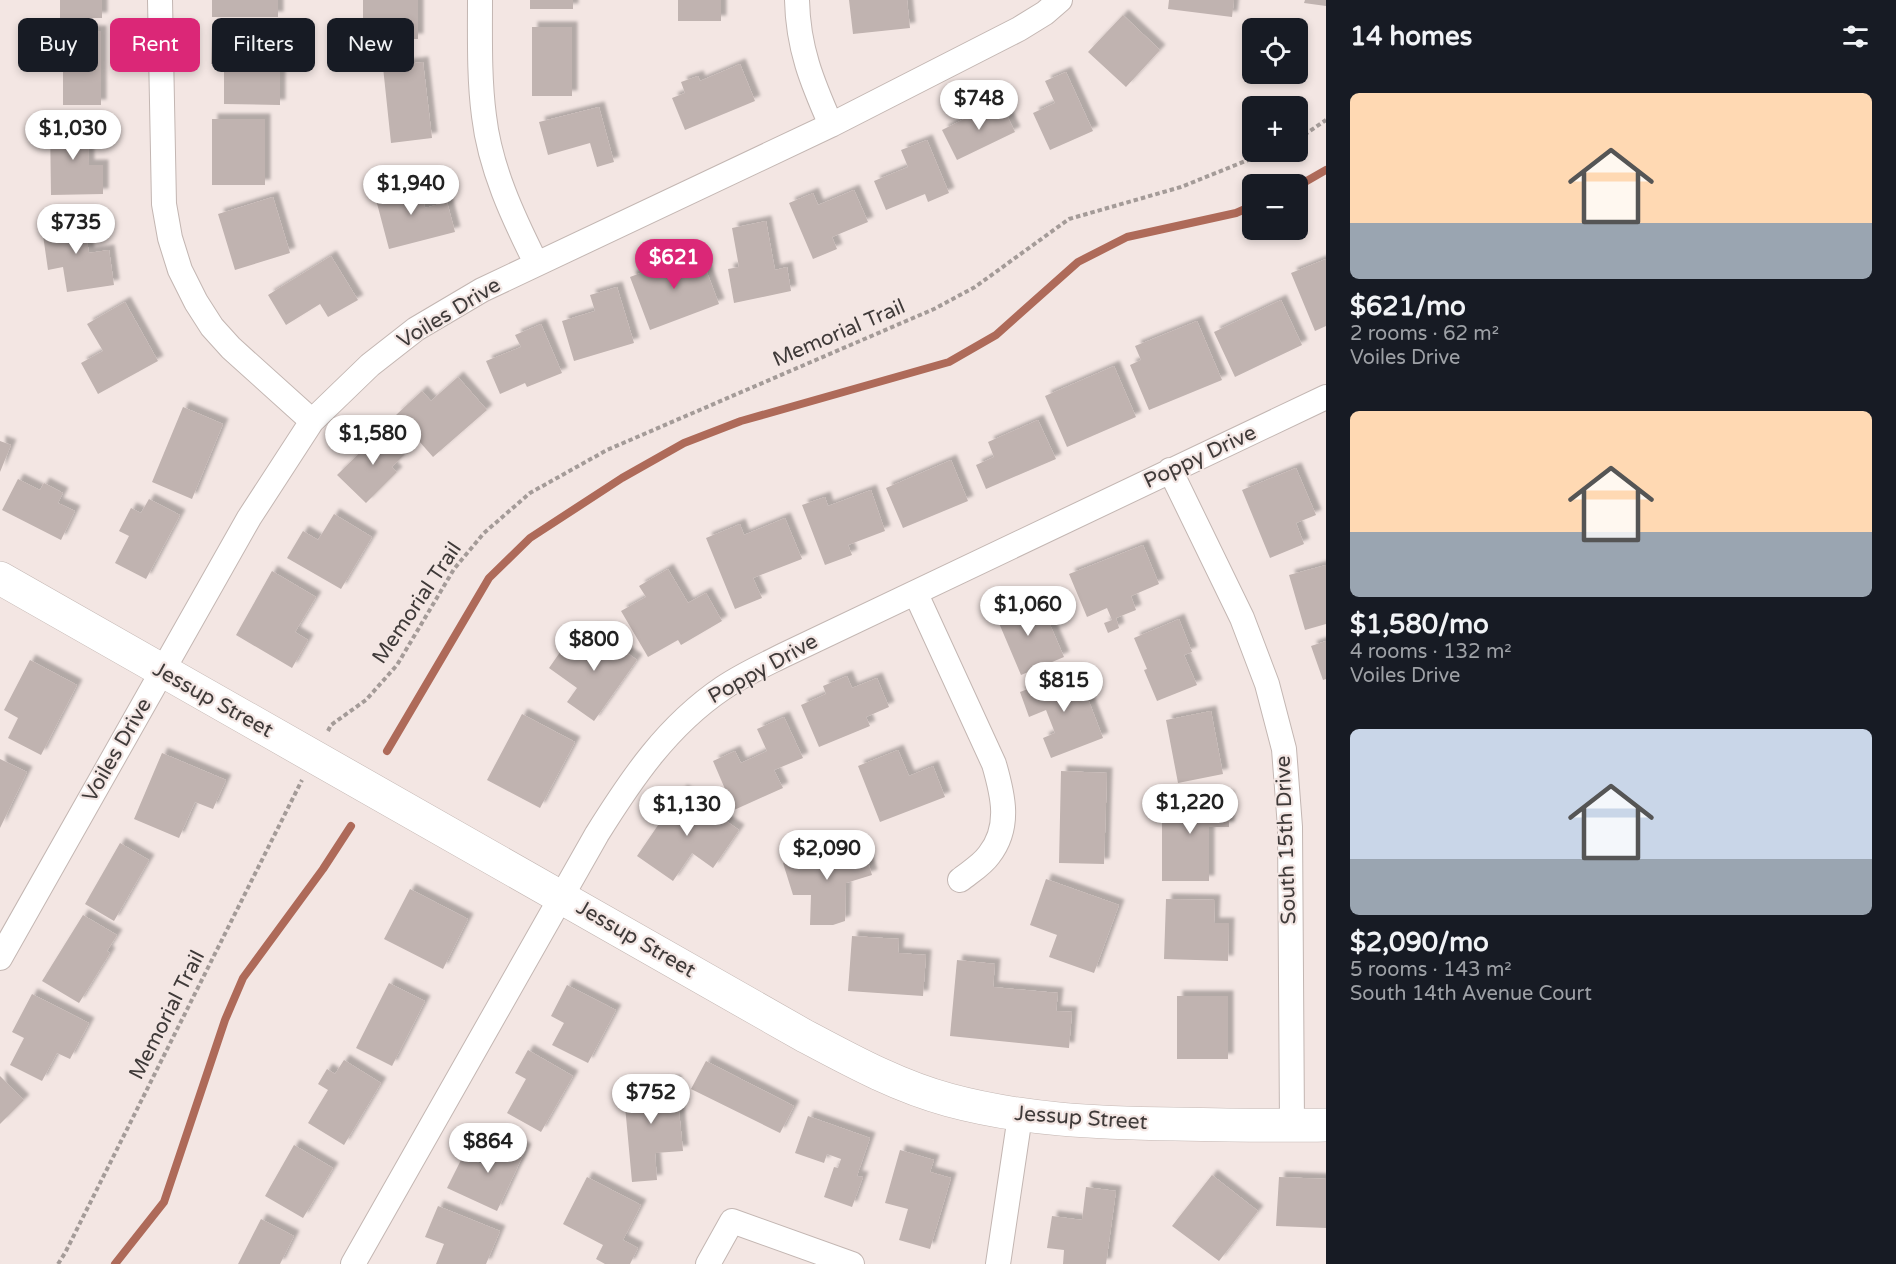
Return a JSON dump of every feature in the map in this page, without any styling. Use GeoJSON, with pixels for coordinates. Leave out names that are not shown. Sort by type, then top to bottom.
{"type":"FeatureCollection","features":[{"type":"Feature","properties":{"kind":"street"},"geometry":{"type":"LineString","coordinates":[[160,0],[164,204],[170,238],[180,270],[212,327],[231,348],[312,421]]}},
{"type":"Feature","properties":{"kind":"street"},"geometry":{"type":"LineString","coordinates":[[480,0],[484,116],[490,150],[518,227],[536,263]]}},
{"type":"Feature","properties":{"kind":"street"},"geometry":{"type":"LineString","coordinates":[[797,0],[801,46],[809,76],[831,125]]}},
{"type":"Feature","properties":{"kind":"street","name":"Voiles Drive"},"geometry":{"type":"LineString","coordinates":[[0,957],[249,518],[312,421],[370,365],[416,329],[482,290],[831,125],[1019,29],[1045,13],[1060,0]]}},
{"type":"Feature","properties":{"kind":"street","name":"Poppy Drive"},"geometry":{"type":"LineString","coordinates":[[353,1264],[597,834],[628,784],[669,733],[724,687],[784,655],[1326,398]]}},
{"type":"Feature","properties":{"kind":"street","name":"South 15th Drive"},"geometry":{"type":"LineString","coordinates":[[1170,470],[1242,618],[1267,684],[1284,749],[1290,827],[1292,1126]]}},
{"type":"Feature","properties":{"kind":"street","name":"Jessup Street"},"geometry":{"type":"LineString","coordinates":[[0,578],[857,1064],[898,1083],[947,1100],[1020,1116],[1089,1123],[1326,1125]]}},
{"type":"Feature","properties":{"kind":"street"},"geometry":{"type":"LineString","coordinates":[[916,594],[994,764],[1002,791],[1004,811],[999,840],[988,857],[960,880]]}},
{"type":"Feature","properties":{"kind":"street"},"geometry":{"type":"LineString","coordinates":[[998,1264],[1020,1116]]}},
{"type":"Feature","properties":{"kind":"street"},"geometry":{"type":"LineString","coordinates":[[708,1264],[732,1221],[852,1264]]}},
{"type":"Feature","properties":{"kind":"path"},"geometry":{"type":"LineString","coordinates":[[1308,132],[1326,120]]}},
{"type":"Feature","properties":{"kind":"path","name":"Memorial Trail"},"geometry":{"type":"LineString","coordinates":[[58,1264],[331,725],[366,700],[397,665],[454,569],[484,532],[530,493],[607,450],[933,309],[975,287],[1068,219],[1181,187],[1243,162]]}},
{"type":"Feature","properties":{"kind":"building"},"geometry":{"type":"Polygon","coordinates":[[[60,0],[102,0],[102,18],[60,18],[60,0]]]}},
{"type":"Feature","properties":{"kind":"building"},"geometry":{"type":"Polygon","coordinates":[[[212,0],[278,0],[278,17],[212,17],[212,0]]]}},
{"type":"Feature","properties":{"kind":"building"},"geometry":{"type":"Polygon","coordinates":[[[363,0],[418,0],[418,39],[414,39],[414,18],[363,18],[363,0]]]}},
{"type":"Feature","properties":{"kind":"building"},"geometry":{"type":"Polygon","coordinates":[[[530,0],[573,0],[573,9],[530,9],[530,0]]]}},
{"type":"Feature","properties":{"kind":"building"},"geometry":{"type":"Polygon","coordinates":[[[678,0],[721,0],[721,21],[678,21],[678,0]]]}},
{"type":"Feature","properties":{"kind":"building"},"geometry":{"type":"Polygon","coordinates":[[[849,0],[907,0],[910,28],[853,34],[849,0]]]}},
{"type":"Feature","properties":{"kind":"building"},"geometry":{"type":"Polygon","coordinates":[[[1169,0],[1234,0],[1232,17],[1168,9],[1169,0]]]}},
{"type":"Feature","properties":{"kind":"building"},"geometry":{"type":"Polygon","coordinates":[[[1305,0],[1326,0],[1326,6],[1304,3],[1305,0]]]}},
{"type":"Feature","properties":{"kind":"building"},"geometry":{"type":"Polygon","coordinates":[[[1123,15],[1160,50],[1126,87],[1088,52],[1123,15]]]}},
{"type":"Feature","properties":{"kind":"building"},"geometry":{"type":"Polygon","coordinates":[[[532,27],[572,27],[572,96],[532,96],[532,27]]]}},
{"type":"Feature","properties":{"kind":"building"},"geometry":{"type":"Polygon","coordinates":[[[98,31],[101,31],[101,105],[63,105],[63,72],[98,72],[98,31]]]}},
{"type":"Feature","properties":{"kind":"building"},"geometry":{"type":"Polygon","coordinates":[[[423,62],[432,138],[391,143],[384,72],[414,72],[414,63],[423,62]]]}},
{"type":"Feature","properties":{"kind":"building"},"geometry":{"type":"Polygon","coordinates":[[[740,64],[755,101],[685,130],[672,98],[685,93],[681,82],[698,76],[700,81],[740,64]]]}},
{"type":"Feature","properties":{"kind":"building"},"geometry":{"type":"Polygon","coordinates":[[[224,72],[280,72],[280,105],[224,104],[224,72]]]}},
{"type":"Feature","properties":{"kind":"building"},"geometry":{"type":"Polygon","coordinates":[[[1066,72],[1093,131],[1050,150],[1033,113],[1055,103],[1045,81],[1066,72]]]}},
{"type":"Feature","properties":{"kind":"building"},"geometry":{"type":"Polygon","coordinates":[[[1000,101],[1015,132],[957,160],[942,130],[1000,101]]]}},
{"type":"Feature","properties":{"kind":"building"},"geometry":{"type":"Polygon","coordinates":[[[599,107],[614,162],[597,167],[590,143],[548,155],[539,122],[599,107]]]}},
{"type":"Feature","properties":{"kind":"building"},"geometry":{"type":"Polygon","coordinates":[[[212,119],[265,119],[265,185],[212,185],[212,119]]]}},
{"type":"Feature","properties":{"kind":"building"},"geometry":{"type":"Polygon","coordinates":[[[88,122],[89,165],[103,165],[103,194],[51,195],[50,123],[88,122]]]}},
{"type":"Feature","properties":{"kind":"building"},"geometry":{"type":"Polygon","coordinates":[[[927,140],[949,193],[928,202],[925,194],[886,210],[874,181],[908,167],[901,150],[927,140]]]}},
{"type":"Feature","properties":{"kind":"building"},"geometry":{"type":"Polygon","coordinates":[[[418,180],[425,208],[447,202],[455,232],[389,249],[374,192],[418,180]]]}},
{"type":"Feature","properties":{"kind":"building"},"geometry":{"type":"Polygon","coordinates":[[[854,190],[868,222],[832,237],[837,249],[813,259],[789,203],[813,193],[818,205],[854,190]]]}},
{"type":"Feature","properties":{"kind":"building"},"geometry":{"type":"Polygon","coordinates":[[[273,197],[290,253],[235,270],[218,214],[273,197]]]}},
{"type":"Feature","properties":{"kind":"building"},"geometry":{"type":"Polygon","coordinates":[[[83,215],[89,253],[109,250],[114,285],[67,292],[63,267],[48,270],[41,221],[83,215]]]}},
{"type":"Feature","properties":{"kind":"building"},"geometry":{"type":"Polygon","coordinates":[[[766,221],[775,270],[787,267],[791,291],[734,303],[728,269],[739,267],[732,228],[766,221]]]}},
{"type":"Feature","properties":{"kind":"building"},"geometry":{"type":"Polygon","coordinates":[[[699,251],[719,304],[650,330],[630,277],[699,251]]]}},
{"type":"Feature","properties":{"kind":"building"},"geometry":{"type":"Polygon","coordinates":[[[331,256],[358,300],[328,317],[320,304],[286,325],[268,295],[331,256]]]}},
{"type":"Feature","properties":{"kind":"building"},"geometry":{"type":"Polygon","coordinates":[[[1326,259],[1326,326],[1315,331],[1291,273],[1326,259]]]}},
{"type":"Feature","properties":{"kind":"building"},"geometry":{"type":"Polygon","coordinates":[[[617,287],[634,343],[574,361],[562,321],[595,311],[590,295],[617,287]]]}},
{"type":"Feature","properties":{"kind":"building"},"geometry":{"type":"Polygon","coordinates":[[[1281,300],[1302,345],[1235,377],[1214,332],[1281,300]]]}},
{"type":"Feature","properties":{"kind":"building"},"geometry":{"type":"Polygon","coordinates":[[[125,302],[158,361],[98,394],[81,363],[103,351],[87,324],[125,302]]]}},
{"type":"Feature","properties":{"kind":"building"},"geometry":{"type":"Polygon","coordinates":[[[1197,321],[1222,380],[1149,410],[1130,365],[1141,360],[1135,346],[1197,321]]]}},
{"type":"Feature","properties":{"kind":"building"},"geometry":{"type":"Polygon","coordinates":[[[541,324],[562,373],[527,387],[525,383],[500,394],[486,361],[521,347],[515,335],[541,324]]]}},
{"type":"Feature","properties":{"kind":"building"},"geometry":{"type":"Polygon","coordinates":[[[1114,366],[1136,417],[1067,447],[1045,396],[1114,366]]]}},
{"type":"Feature","properties":{"kind":"building"},"geometry":{"type":"Polygon","coordinates":[[[458,377],[487,410],[433,457],[396,415],[422,391],[431,401],[458,377]]]}},
{"type":"Feature","properties":{"kind":"building"},"geometry":{"type":"Polygon","coordinates":[[[183,407],[223,424],[192,499],[152,482],[183,407]]]}},
{"type":"Feature","properties":{"kind":"building"},"geometry":{"type":"Polygon","coordinates":[[[1038,420],[1056,459],[986,489],[976,465],[994,457],[988,442],[1038,420]]]}},
{"type":"Feature","properties":{"kind":"building"},"geometry":{"type":"Polygon","coordinates":[[[384,429],[407,452],[392,467],[397,472],[366,503],[337,475],[384,429]]]}},
{"type":"Feature","properties":{"kind":"building"},"geometry":{"type":"Polygon","coordinates":[[[0,441],[11,445],[0,472],[0,441]]]}},
{"type":"Feature","properties":{"kind":"building"},"geometry":{"type":"Polygon","coordinates":[[[951,460],[968,501],[903,528],[886,488],[951,460]]]}},
{"type":"Feature","properties":{"kind":"building"},"geometry":{"type":"Polygon","coordinates":[[[1296,468],[1316,515],[1296,523],[1304,544],[1270,558],[1242,490],[1296,468]]]}},
{"type":"Feature","properties":{"kind":"building"},"geometry":{"type":"Polygon","coordinates":[[[18,479],[40,490],[44,483],[63,493],[58,503],[75,511],[61,540],[2,510],[18,479]]]}},
{"type":"Feature","properties":{"kind":"building"},"geometry":{"type":"Polygon","coordinates":[[[871,490],[885,531],[848,545],[852,555],[825,565],[802,505],[825,497],[828,506],[871,490]]]}},
{"type":"Feature","properties":{"kind":"building"},"geometry":{"type":"Polygon","coordinates":[[[149,499],[180,515],[146,579],[115,563],[129,536],[119,531],[131,508],[141,513],[149,499]]]}},
{"type":"Feature","properties":{"kind":"building"},"geometry":{"type":"Polygon","coordinates":[[[334,514],[372,537],[341,589],[287,558],[303,531],[318,540],[334,514]]]}},
{"type":"Feature","properties":{"kind":"building"},"geometry":{"type":"Polygon","coordinates":[[[785,518],[802,559],[753,578],[762,598],[735,609],[706,538],[740,524],[744,535],[785,518]]]}},
{"type":"Feature","properties":{"kind":"building"},"geometry":{"type":"Polygon","coordinates":[[[1143,545],[1159,584],[1131,596],[1136,610],[1116,618],[1119,628],[1108,633],[1104,623],[1112,620],[1107,608],[1087,617],[1069,574],[1143,545]]]}},
{"type":"Feature","properties":{"kind":"building"},"geometry":{"type":"Polygon","coordinates":[[[1326,565],[1326,624],[1305,630],[1289,575],[1326,565]]]}},
{"type":"Feature","properties":{"kind":"building"},"geometry":{"type":"Polygon","coordinates":[[[668,569],[688,603],[706,593],[722,621],[681,645],[678,640],[648,657],[621,611],[646,597],[639,586],[668,569]]]}},
{"type":"Feature","properties":{"kind":"building"},"geometry":{"type":"Polygon","coordinates":[[[272,571],[316,597],[295,632],[308,640],[292,668],[236,635],[272,571]]]}},
{"type":"Feature","properties":{"kind":"building"},"geometry":{"type":"Polygon","coordinates":[[[1021,597],[1030,619],[1045,613],[1064,657],[1021,675],[993,609],[1021,597]]]}},
{"type":"Feature","properties":{"kind":"building"},"geometry":{"type":"Polygon","coordinates":[[[1179,619],[1192,652],[1184,655],[1197,685],[1157,701],[1134,638],[1179,619]]]}},
{"type":"Feature","properties":{"kind":"building"},"geometry":{"type":"Polygon","coordinates":[[[593,628],[637,660],[594,721],[567,702],[577,688],[549,668],[563,648],[573,655],[593,628]]]}},
{"type":"Feature","properties":{"kind":"building"},"geometry":{"type":"Polygon","coordinates":[[[1326,641],[1326,679],[1323,680],[1311,646],[1326,641]]]}},
{"type":"Feature","properties":{"kind":"building"},"geometry":{"type":"Polygon","coordinates":[[[30,660],[77,685],[41,755],[8,738],[18,718],[4,710],[30,660]]]}},
{"type":"Feature","properties":{"kind":"building"},"geometry":{"type":"Polygon","coordinates":[[[1077,670],[1103,738],[1051,758],[1043,738],[1055,733],[1046,710],[1029,717],[1020,692],[1077,670]]]}},
{"type":"Feature","properties":{"kind":"building"},"geometry":{"type":"Polygon","coordinates":[[[847,676],[852,688],[877,678],[889,707],[866,717],[870,726],[819,747],[801,705],[826,694],[823,686],[847,676]]]}},
{"type":"Feature","properties":{"kind":"building"},"geometry":{"type":"Polygon","coordinates":[[[1211,711],[1223,774],[1178,783],[1166,720],[1211,711]]]}},
{"type":"Feature","properties":{"kind":"building"},"geometry":{"type":"Polygon","coordinates":[[[522,714],[575,742],[540,808],[487,780],[522,714]]]}},
{"type":"Feature","properties":{"kind":"building"},"geometry":{"type":"Polygon","coordinates":[[[784,717],[803,758],[774,770],[783,788],[734,810],[713,761],[735,751],[741,763],[767,751],[757,729],[784,717]]]}},
{"type":"Feature","properties":{"kind":"building"},"geometry":{"type":"Polygon","coordinates":[[[898,750],[909,776],[933,766],[945,797],[880,822],[858,766],[898,750]]]}},
{"type":"Feature","properties":{"kind":"building"},"geometry":{"type":"Polygon","coordinates":[[[162,753],[226,780],[213,809],[195,802],[179,838],[134,819],[162,753]]]}},
{"type":"Feature","properties":{"kind":"building"},"geometry":{"type":"Polygon","coordinates":[[[0,759],[27,772],[0,828],[0,759]]]}},
{"type":"Feature","properties":{"kind":"building"},"geometry":{"type":"Polygon","coordinates":[[[1061,771],[1107,773],[1104,864],[1059,863],[1061,771]]]}},
{"type":"Feature","properties":{"kind":"building"},"geometry":{"type":"Polygon","coordinates":[[[682,790],[739,830],[713,868],[692,853],[673,881],[637,856],[682,790]]]}},
{"type":"Feature","properties":{"kind":"building"},"geometry":{"type":"Polygon","coordinates":[[[1229,796],[1229,827],[1209,827],[1209,881],[1162,881],[1162,797],[1229,796]]]}},
{"type":"Feature","properties":{"kind":"building"},"geometry":{"type":"Polygon","coordinates":[[[120,843],[149,860],[114,921],[85,904],[120,843]]]}},
{"type":"Feature","properties":{"kind":"building"},"geometry":{"type":"Polygon","coordinates":[[[863,846],[872,875],[846,883],[845,921],[833,925],[810,925],[811,895],[793,895],[783,863],[833,847],[835,854],[863,846]]]}},
{"type":"Feature","properties":{"kind":"building"},"geometry":{"type":"Polygon","coordinates":[[[1046,879],[1119,905],[1094,973],[1049,957],[1057,935],[1030,925],[1046,879]]]}},
{"type":"Feature","properties":{"kind":"building"},"geometry":{"type":"Polygon","coordinates":[[[410,889],[468,919],[443,969],[384,939],[410,889]]]}},
{"type":"Feature","properties":{"kind":"building"},"geometry":{"type":"Polygon","coordinates":[[[1166,899],[1215,900],[1214,923],[1229,923],[1228,961],[1164,959],[1166,899]]]}},
{"type":"Feature","properties":{"kind":"building"},"geometry":{"type":"Polygon","coordinates":[[[83,915],[117,935],[107,951],[110,953],[79,1003],[42,981],[83,915]]]}},
{"type":"Feature","properties":{"kind":"building"},"geometry":{"type":"Polygon","coordinates":[[[852,936],[899,939],[898,953],[926,955],[923,996],[848,991],[852,936]]]}},
{"type":"Feature","properties":{"kind":"building"},"geometry":{"type":"Polygon","coordinates":[[[957,960],[995,964],[993,987],[1058,993],[1056,1011],[1072,1012],[1069,1048],[950,1036],[957,960]]]}},
{"type":"Feature","properties":{"kind":"building"},"geometry":{"type":"Polygon","coordinates":[[[389,983],[425,1001],[392,1066],[356,1048],[389,983]]]}},
{"type":"Feature","properties":{"kind":"building"},"geometry":{"type":"Polygon","coordinates":[[[567,985],[616,1010],[588,1063],[552,1045],[564,1023],[551,1016],[567,985]]]}},
{"type":"Feature","properties":{"kind":"building"},"geometry":{"type":"Polygon","coordinates":[[[32,994],[89,1023],[70,1059],[57,1053],[42,1081],[10,1065],[24,1038],[12,1032],[32,994]]]}},
{"type":"Feature","properties":{"kind":"building"},"geometry":{"type":"Polygon","coordinates":[[[1177,996],[1228,996],[1228,1059],[1177,1059],[1177,996]]]}},
{"type":"Feature","properties":{"kind":"building"},"geometry":{"type":"Polygon","coordinates":[[[528,1050],[573,1076],[541,1132],[507,1113],[526,1079],[515,1073],[528,1050]]]}},
{"type":"Feature","properties":{"kind":"building"},"geometry":{"type":"Polygon","coordinates":[[[344,1060],[381,1083],[344,1145],[308,1123],[328,1090],[318,1084],[327,1069],[335,1074],[344,1060]]]}},
{"type":"Feature","properties":{"kind":"building"},"geometry":{"type":"Polygon","coordinates":[[[706,1061],[794,1106],[780,1133],[691,1089],[706,1061]]]}},
{"type":"Feature","properties":{"kind":"building"},"geometry":{"type":"Polygon","coordinates":[[[0,1076],[24,1100],[0,1124],[0,1076]]]}},
{"type":"Feature","properties":{"kind":"building"},"geometry":{"type":"Polygon","coordinates":[[[676,1080],[683,1151],[655,1153],[657,1180],[632,1182],[623,1084],[676,1080]]]}},
{"type":"Feature","properties":{"kind":"building"},"geometry":{"type":"Polygon","coordinates":[[[808,1116],[870,1138],[857,1176],[863,1177],[852,1207],[824,1197],[834,1167],[838,1168],[841,1159],[827,1154],[824,1163],[795,1153],[808,1116]]]}},
{"type":"Feature","properties":{"kind":"building"},"geometry":{"type":"Polygon","coordinates":[[[495,1135],[526,1149],[497,1211],[447,1188],[463,1156],[481,1164],[495,1135]]]}},
{"type":"Feature","properties":{"kind":"building"},"geometry":{"type":"Polygon","coordinates":[[[294,1145],[333,1168],[303,1218],[265,1196],[294,1145]]]}},
{"type":"Feature","properties":{"kind":"building"},"geometry":{"type":"Polygon","coordinates":[[[900,1150],[934,1160],[930,1172],[951,1178],[930,1249],[899,1240],[908,1209],[885,1203],[900,1150]]]}},
{"type":"Feature","properties":{"kind":"building"},"geometry":{"type":"Polygon","coordinates":[[[1212,1175],[1258,1211],[1219,1261],[1172,1226],[1212,1175]]]}},
{"type":"Feature","properties":{"kind":"building"},"geometry":{"type":"Polygon","coordinates":[[[587,1177],[641,1205],[623,1240],[638,1248],[630,1264],[605,1264],[596,1259],[603,1245],[563,1224],[587,1177]]]}},
{"type":"Feature","properties":{"kind":"building"},"geometry":{"type":"Polygon","coordinates":[[[1279,1177],[1326,1179],[1326,1228],[1276,1226],[1279,1177]]]}},
{"type":"Feature","properties":{"kind":"building"},"geometry":{"type":"Polygon","coordinates":[[[1086,1187],[1116,1191],[1106,1264],[1063,1264],[1064,1250],[1047,1248],[1052,1216],[1082,1220],[1086,1187]]]}},
{"type":"Feature","properties":{"kind":"building"},"geometry":{"type":"Polygon","coordinates":[[[438,1206],[500,1231],[486,1264],[436,1264],[444,1244],[425,1237],[438,1206]]]}},
{"type":"Feature","properties":{"kind":"building"},"geometry":{"type":"Polygon","coordinates":[[[261,1219],[294,1236],[280,1264],[238,1264],[261,1219]]]}},
{"type":"Feature","properties":{"kind":"waterway"},"geometry":{"type":"LineString","coordinates":[[1308,180],[1326,170]]}},
{"type":"Feature","properties":{"kind":"waterway"},"geometry":{"type":"LineString","coordinates":[[387,751],[489,578],[530,538],[622,478],[684,443],[741,421],[949,362],[996,335],[1078,262],[1127,237],[1242,210]]}},
{"type":"Feature","properties":{"kind":"waterway"},"geometry":{"type":"LineString","coordinates":[[115,1264],[164,1202],[225,1020],[243,978],[323,869],[351,826]]}}]}
